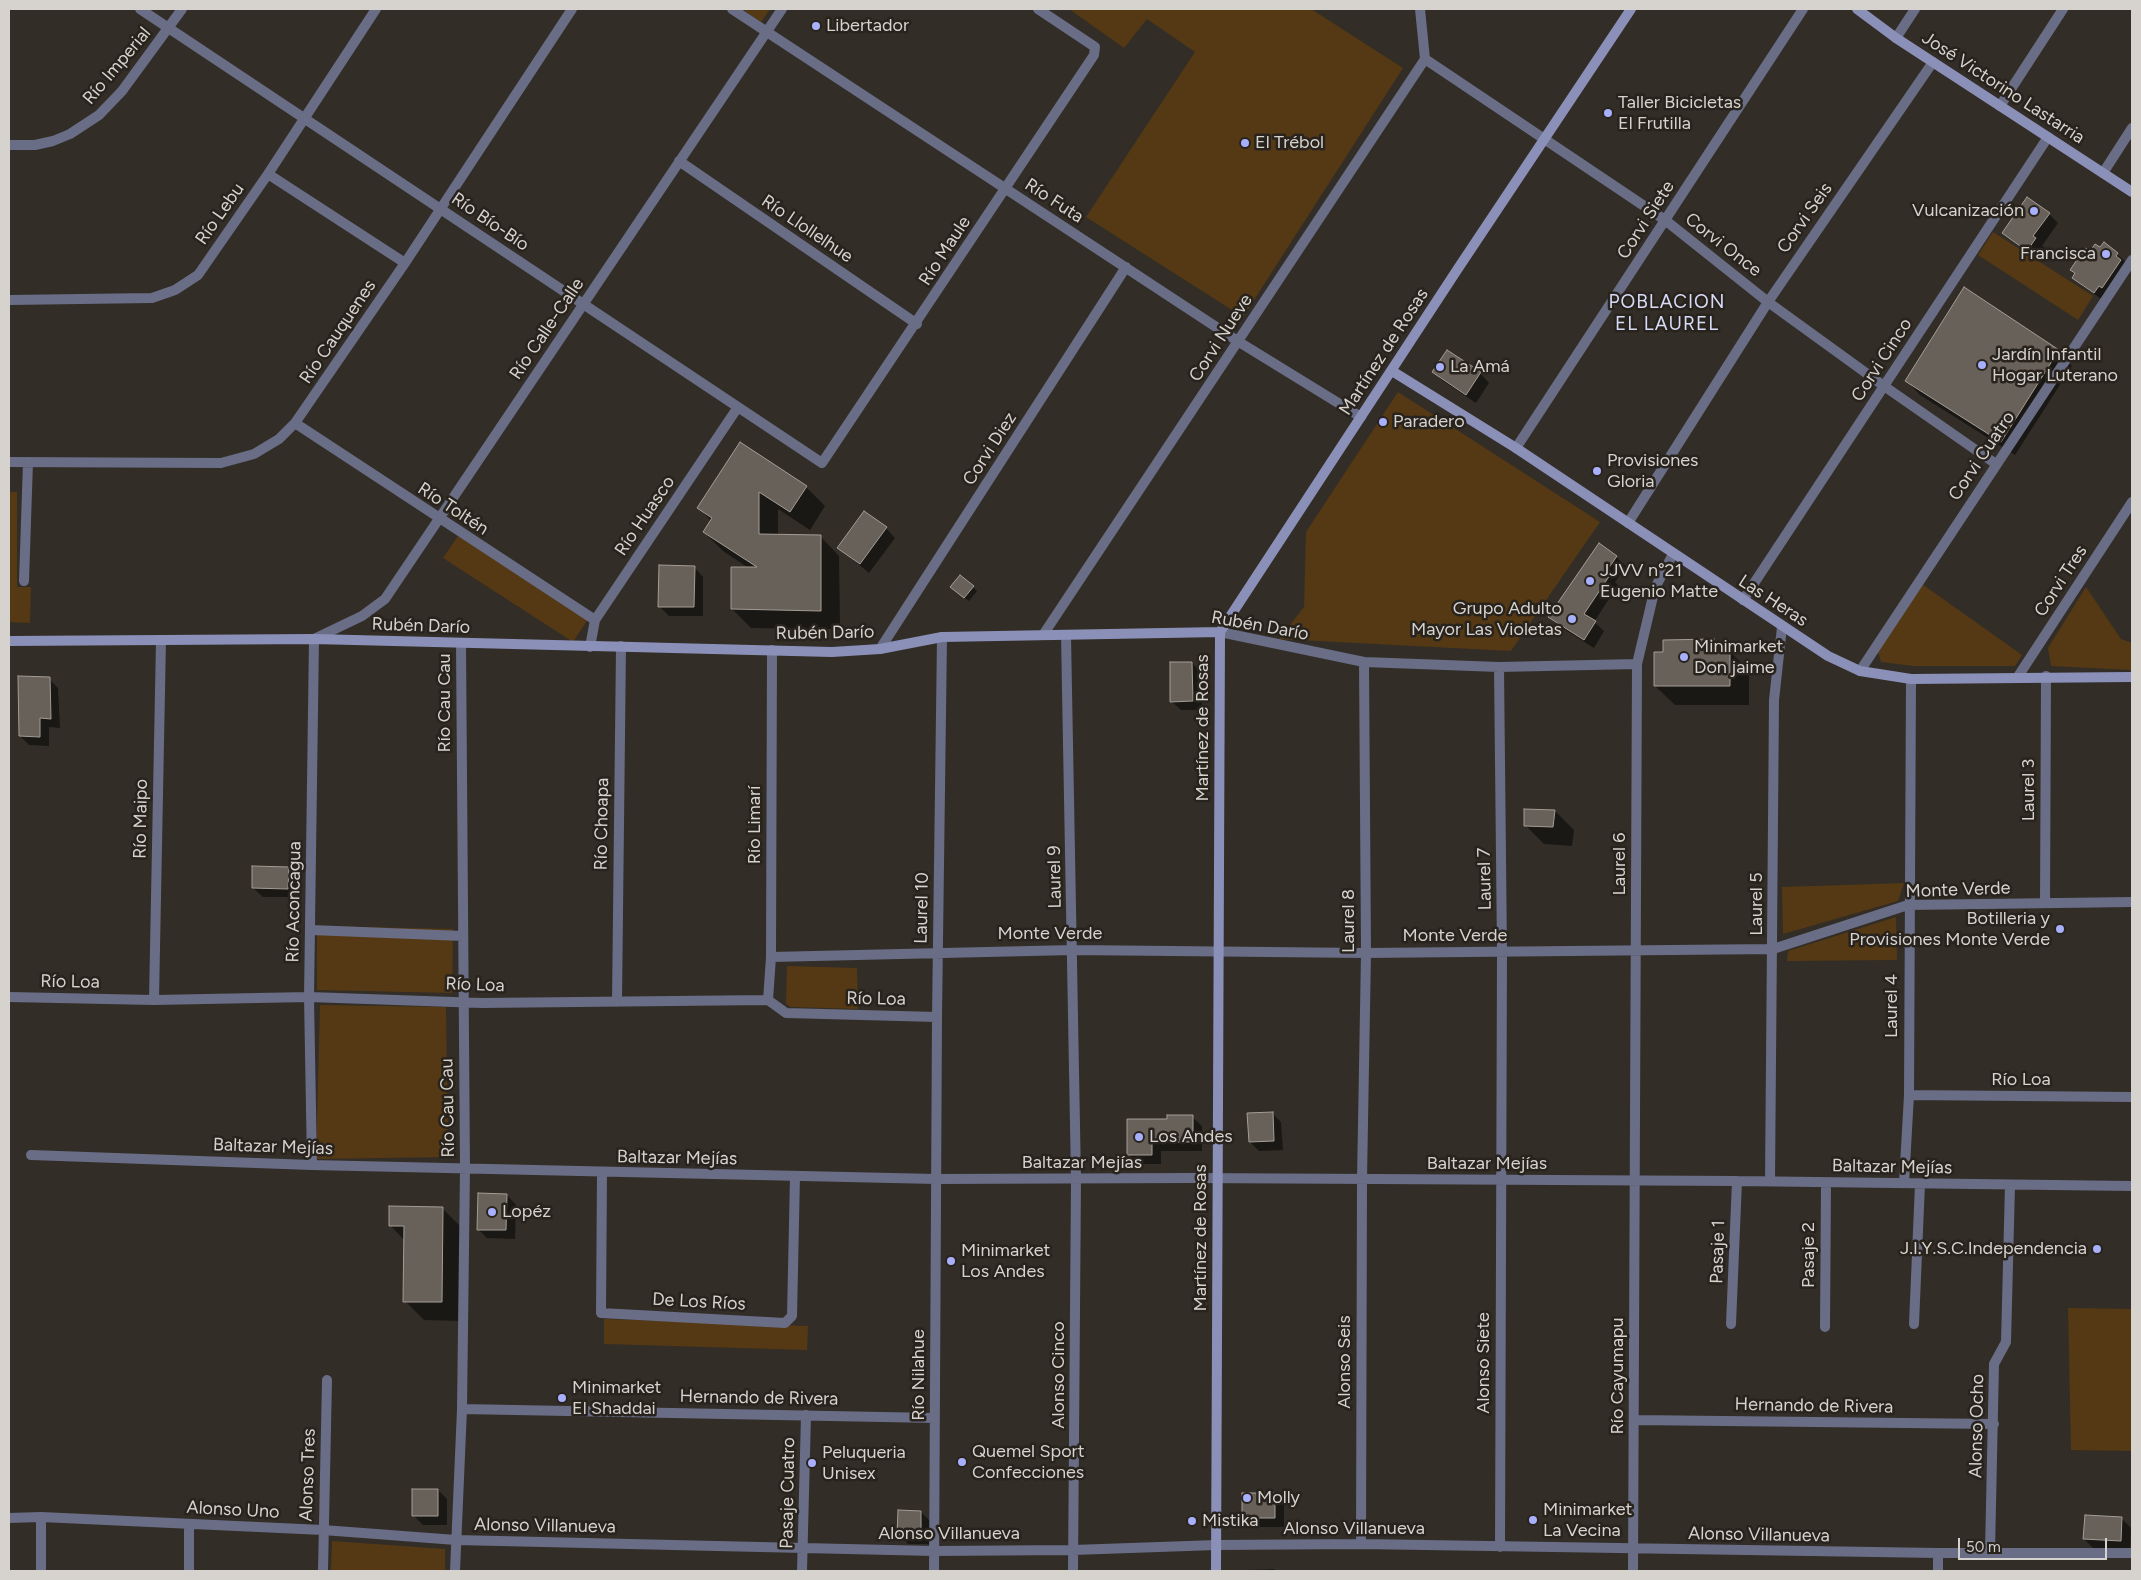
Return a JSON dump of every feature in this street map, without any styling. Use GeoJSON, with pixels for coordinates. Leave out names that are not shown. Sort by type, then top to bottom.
{"type":"FeatureCollection","features":[{"type":"Feature","properties":{"kind":"street","name":"Río Bío-Bío"},"geometry":{"type":"LineString","coordinates":[[140,9],[822,463]]}},
{"type":"Feature","properties":{"kind":"street","name":"Río Imperial"},"geometry":{"type":"LineString","coordinates":[[9,145],[35,145],[53,141],[86,125],[111,104],[182,9]]}},
{"type":"Feature","properties":{"kind":"street","name":"Río Lebu"},"geometry":{"type":"LineString","coordinates":[[9,300],[139,300],[176,290],[198,275],[268,174],[376,9]]}},
{"type":"Feature","properties":{"kind":"street","name":"Río Cauquenes"},"geometry":{"type":"LineString","coordinates":[[9,462],[220,463],[238,460],[267,447],[295,423],[405,263],[572,9]]}},
{"type":"Feature","properties":{"kind":"street","name":"Río Futa"},"geometry":{"type":"LineString","coordinates":[[732,9],[1239,342],[1361,418]]}},
{"type":"Feature","properties":{"kind":"street","name":"Río Calle-Calle"},"geometry":{"type":"LineString","coordinates":[[314,639],[362,616],[385,599],[782,9]]}},
{"type":"Feature","properties":{"kind":"street","name":"Río Maule"},"geometry":{"type":"LineString","coordinates":[[822,463],[917,324],[1094,55],[1095,47],[1038,9]]}},
{"type":"Feature","properties":{"kind":"street"},"geometry":{"type":"LineString","coordinates":[[1420,9],[1425,59]]}},
{"type":"Feature","properties":{"kind":"street","name":"Martínez de Rosas"},"geometry":{"type":"LineString","coordinates":[[1216,1571],[1220,632],[1631,9]]}},
{"type":"Feature","properties":{"kind":"street","name":"Corvi Siete"},"geometry":{"type":"LineString","coordinates":[[1516,448],[1803,9]]}},
{"type":"Feature","properties":{"kind":"street","name":"José Victorino Lastarria"},"geometry":{"type":"LineString","coordinates":[[1857,9],[1896,38],[2132,192]]}},
{"type":"Feature","properties":{"kind":"street"},"geometry":{"type":"LineString","coordinates":[[1896,38],[1915,9]]}},
{"type":"Feature","properties":{"kind":"street"},"geometry":{"type":"LineString","coordinates":[[2000,106],[2063,9]]}},
{"type":"Feature","properties":{"kind":"street","name":"Corvi Once"},"geometry":{"type":"LineString","coordinates":[[1425,59],[1665,220],[1768,302],[1996,464]]}},
{"type":"Feature","properties":{"kind":"street","name":"Corvi Nueve"},"geometry":{"type":"LineString","coordinates":[[1043,635],[1425,59]]}},
{"type":"Feature","properties":{"kind":"street","name":"Corvi Seis"},"geometry":{"type":"LineString","coordinates":[[1628,523],[1768,302],[1933,62]]}},
{"type":"Feature","properties":{"kind":"street"},"geometry":{"type":"LineString","coordinates":[[2103,173],[2132,128]]}},
{"type":"Feature","properties":{"kind":"street","name":"Corvi Cinco"},"geometry":{"type":"LineString","coordinates":[[1743,600],[2048,137]]}},
{"type":"Feature","properties":{"kind":"street","name":"Río Llollelhue"},"geometry":{"type":"LineString","coordinates":[[679,161],[917,324]]}},
{"type":"Feature","properties":{"kind":"street"},"geometry":{"type":"LineString","coordinates":[[268,174],[405,263]]}},
{"type":"Feature","properties":{"kind":"street","name":"Corvi Cuatro"},"geometry":{"type":"LineString","coordinates":[[1860,671],[2132,260]]}},
{"type":"Feature","properties":{"kind":"street","name":"Corvi Diez"},"geometry":{"type":"LineString","coordinates":[[880,649],[1126,267]]}},
{"type":"Feature","properties":{"kind":"street","name":"Las Heras"},"geometry":{"type":"LineString","coordinates":[[1392,371],[1516,448],[1782,627],[1828,656],[1860,671],[1911,679],[2046,676],[2132,677]]}},
{"type":"Feature","properties":{"kind":"street","name":"Río Huasco"},"geometry":{"type":"LineString","coordinates":[[590,647],[595,620],[738,408]]}},
{"type":"Feature","properties":{"kind":"street","name":"Río Toltén"},"geometry":{"type":"LineString","coordinates":[[295,423],[595,620]]}},
{"type":"Feature","properties":{"kind":"street"},"geometry":{"type":"LineString","coordinates":[[24,581],[28,462]]}},
{"type":"Feature","properties":{"kind":"street","name":"Corvi Tres"},"geometry":{"type":"LineString","coordinates":[[2017,678],[2132,502]]}},
{"type":"Feature","properties":{"kind":"street","name":"Laurel 6"},"geometry":{"type":"LineString","coordinates":[[1635,1181],[1637,664],[1654,588],[1674,554]]}},
{"type":"Feature","properties":{"kind":"street","name":"Laurel 5"},"geometry":{"type":"LineString","coordinates":[[1770,1181],[1774,700],[1782,627]]}},
{"type":"Feature","properties":{"kind":"street","name":"Rubén Darío"},"geometry":{"type":"LineString","coordinates":[[9,642],[314,639],[832,652],[880,649],[942,636],[1220,632],[1364,662],[1499,667],[1637,664]]}},
{"type":"Feature","properties":{"kind":"street","name":"Laurel 9"},"geometry":{"type":"LineString","coordinates":[[1066,634],[1076,1179]]}},
{"type":"Feature","properties":{"kind":"street","name":"Laurel 10"},"geometry":{"type":"LineString","coordinates":[[936,1180],[936,1017],[942,636]]}},
{"type":"Feature","properties":{"kind":"street","name":"Río Aconcagua"},"geometry":{"type":"LineString","coordinates":[[312,1165],[309,997],[314,639]]}},
{"type":"Feature","properties":{"kind":"street","name":"Río Maipo"},"geometry":{"type":"LineString","coordinates":[[154,1000],[161,640]]}},
{"type":"Feature","properties":{"kind":"street","name":"Río Cau Cau"},"geometry":{"type":"LineString","coordinates":[[455,1571],[462,1409],[465,1168],[461,644]]}},
{"type":"Feature","properties":{"kind":"street","name":"Río Choapa"},"geometry":{"type":"LineString","coordinates":[[616,1002],[621,646]]}},
{"type":"Feature","properties":{"kind":"street","name":"Río Limarí"},"geometry":{"type":"LineString","coordinates":[[768,1000],[771,957],[772,650]]}},
{"type":"Feature","properties":{"kind":"street","name":"Laurel 8"},"geometry":{"type":"LineString","coordinates":[[1362,1180],[1366,953],[1364,662]]}},
{"type":"Feature","properties":{"kind":"street","name":"Laurel 7"},"geometry":{"type":"LineString","coordinates":[[1499,667],[1502,952],[1501,1180]]}},
{"type":"Feature","properties":{"kind":"street","name":"Laurel 3"},"geometry":{"type":"LineString","coordinates":[[2044,903],[2046,676]]}},
{"type":"Feature","properties":{"kind":"street","name":"Laurel 4"},"geometry":{"type":"LineString","coordinates":[[1904,1182],[1909,1095],[1908,905],[1911,679]]}},
{"type":"Feature","properties":{"kind":"street","name":"Monte Verde"},"geometry":{"type":"LineString","coordinates":[[771,957],[1073,950],[1366,953],[1773,949],[1908,905],[2132,902]]}},
{"type":"Feature","properties":{"kind":"street"},"geometry":{"type":"LineString","coordinates":[[310,930],[462,936]]}},
{"type":"Feature","properties":{"kind":"street","name":"Río Loa"},"geometry":{"type":"LineString","coordinates":[[9,997],[154,1000],[309,997],[616,1002],[768,1000],[786,1013],[936,1017]]}},
{"type":"Feature","properties":{"kind":"street","name":"Río Loa"},"geometry":{"type":"LineString","coordinates":[[1909,1095],[2132,1096]]}},
{"type":"Feature","properties":{"kind":"street","name":"Baltazar Mejías"},"geometry":{"type":"LineString","coordinates":[[32,1155],[312,1165],[936,1180],[1770,1181],[2132,1186]]}},
{"type":"Feature","properties":{"kind":"street","name":"De Los Ríos"},"geometry":{"type":"LineString","coordinates":[[602,1172],[601,1313],[785,1323],[792,1316],[795,1176]]}},
{"type":"Feature","properties":{"kind":"street","name":"Alonso Cinco"},"geometry":{"type":"LineString","coordinates":[[1073,1571],[1076,1179]]}},
{"type":"Feature","properties":{"kind":"street","name":"Río Nilahue"},"geometry":{"type":"LineString","coordinates":[[934,1571],[936,1180]]}},
{"type":"Feature","properties":{"kind":"street","name":"Alonso Seis"},"geometry":{"type":"LineString","coordinates":[[1361,1544],[1362,1180]]}},
{"type":"Feature","properties":{"kind":"street","name":"Alonso Siete"},"geometry":{"type":"LineString","coordinates":[[1500,1547],[1501,1180]]}},
{"type":"Feature","properties":{"kind":"street","name":"Río Cayumapu"},"geometry":{"type":"LineString","coordinates":[[1633,1571],[1635,1181]]}},
{"type":"Feature","properties":{"kind":"street","name":"Pasaje 1"},"geometry":{"type":"LineString","coordinates":[[1731,1324],[1736,1181]]}},
{"type":"Feature","properties":{"kind":"street","name":"Pasaje 2"},"geometry":{"type":"LineString","coordinates":[[1825,1327],[1826,1183]]}},
{"type":"Feature","properties":{"kind":"street"},"geometry":{"type":"LineString","coordinates":[[1914,1324],[1920,1184]]}},
{"type":"Feature","properties":{"kind":"street","name":"Alonso Ocho"},"geometry":{"type":"LineString","coordinates":[[1990,1552],[1994,1364],[2006,1342],[2010,1185]]}},
{"type":"Feature","properties":{"kind":"street","name":"Alonso Tres"},"geometry":{"type":"LineString","coordinates":[[323,1571],[322,1530],[327,1380]]}},
{"type":"Feature","properties":{"kind":"street","name":"Hernando de Rivera"},"geometry":{"type":"LineString","coordinates":[[462,1409],[935,1418]]}},
{"type":"Feature","properties":{"kind":"street","name":"Pasaje Cuatro"},"geometry":{"type":"LineString","coordinates":[[802,1571],[806,1415]]}},
{"type":"Feature","properties":{"kind":"street","name":"Hernando de Rivera"},"geometry":{"type":"LineString","coordinates":[[1634,1420],[1994,1424]]}},
{"type":"Feature","properties":{"kind":"street"},"geometry":{"type":"LineString","coordinates":[[41,1517],[41,1571]]}},
{"type":"Feature","properties":{"kind":"street","name":"Alonso Uno"},"geometry":{"type":"LineString","coordinates":[[9,1518],[41,1517],[322,1530],[456,1540]]}},
{"type":"Feature","properties":{"kind":"street"},"geometry":{"type":"LineString","coordinates":[[189,1524],[189,1571]]}},
{"type":"Feature","properties":{"kind":"street","name":"Alonso Villanueva"},"geometry":{"type":"LineString","coordinates":[[456,1540],[934,1551],[1361,1544],[1938,1553],[2132,1553]]}},
{"type":"Feature","properties":{"kind":"street"},"geometry":{"type":"LineString","coordinates":[[1938,1553],[1938,1571]]}},
{"type":"Feature","properties":{"kind":"shaded area"},"geometry":{"type":"Polygon","coordinates":[[[742,9],[770,9],[761,22],[742,9]]]}},
{"type":"Feature","properties":{"kind":"shaded area","name":"El Trébol"},"geometry":{"type":"Polygon","coordinates":[[[1069,9],[1311,9],[1403,68],[1243,317],[1086,217],[1195,52],[1147,19],[1124,48],[1069,9]]]}},
{"type":"Feature","properties":{"kind":"shaded area"},"geometry":{"type":"Polygon","coordinates":[[[1993,232],[2093,296],[2078,320],[1978,255],[1993,232]]]}},
{"type":"Feature","properties":{"kind":"shaded area"},"geometry":{"type":"Polygon","coordinates":[[[1398,392],[1600,522],[1511,651],[1279,639],[1304,607],[1306,532],[1398,392]]]}},
{"type":"Feature","properties":{"kind":"shaded area"},"geometry":{"type":"Polygon","coordinates":[[[9,492],[17,492],[17,587],[31,587],[30,623],[9,622],[9,492]]]}},
{"type":"Feature","properties":{"kind":"shaded area"},"geometry":{"type":"Polygon","coordinates":[[[458,536],[588,619],[573,642],[443,558],[458,536]]]}},
{"type":"Feature","properties":{"kind":"shaded area"},"geometry":{"type":"Polygon","coordinates":[[[1922,584],[2022,655],[2015,666],[1914,666],[1881,662],[1878,651],[1922,584]]]}},
{"type":"Feature","properties":{"kind":"shaded area"},"geometry":{"type":"Polygon","coordinates":[[[2086,587],[2121,639],[2132,643],[2132,670],[2051,666],[2048,648],[2086,587]]]}},
{"type":"Feature","properties":{"kind":"shaded area"},"geometry":{"type":"Polygon","coordinates":[[[1904,883],[1898,901],[1783,934],[1782,887],[1904,883]]]}},
{"type":"Feature","properties":{"kind":"shaded area"},"geometry":{"type":"Polygon","coordinates":[[[1896,917],[1897,960],[1787,961],[1788,951],[1896,917]]]}},
{"type":"Feature","properties":{"kind":"shaded area"},"geometry":{"type":"Polygon","coordinates":[[[317,926],[453,929],[452,993],[317,990],[317,926]]]}},
{"type":"Feature","properties":{"kind":"shaded area"},"geometry":{"type":"Polygon","coordinates":[[[787,966],[857,968],[858,1009],[791,1007],[786,1004],[787,966]]]}},
{"type":"Feature","properties":{"kind":"shaded area"},"geometry":{"type":"Polygon","coordinates":[[[320,1005],[446,1007],[448,1157],[316,1159],[320,1005]]]}},
{"type":"Feature","properties":{"kind":"shaded area"},"geometry":{"type":"Polygon","coordinates":[[[2068,1308],[2132,1309],[2132,1451],[2071,1450],[2068,1308]]]}},
{"type":"Feature","properties":{"kind":"shaded area"},"geometry":{"type":"Polygon","coordinates":[[[604,1319],[808,1326],[807,1350],[604,1344],[604,1319]]]}},
{"type":"Feature","properties":{"kind":"shaded area"},"geometry":{"type":"Polygon","coordinates":[[[332,1541],[445,1549],[445,1571],[331,1571],[332,1541]]]}},
{"type":"Feature","properties":{"kind":"building"},"geometry":{"type":"Polygon","coordinates":[[[2027,197],[2050,213],[2033,236],[2036,238],[2027,251],[2002,233],[2027,197]]]}},
{"type":"Feature","properties":{"kind":"building"},"geometry":{"type":"Polygon","coordinates":[[[2104,242],[2118,253],[2116,256],[2121,260],[2102,288],[2099,286],[2094,293],[2072,278],[2075,273],[2070,270],[2085,248],[2090,251],[2095,244],[2100,247],[2104,242]]]}},
{"type":"Feature","properties":{"kind":"building","name":"Jardín Infantil Hogar Luterano"},"geometry":{"type":"Polygon","coordinates":[[[1964,287],[2059,350],[2001,442],[1905,381],[1964,287]]]}},
{"type":"Feature","properties":{"kind":"building"},"geometry":{"type":"Polygon","coordinates":[[[1447,350],[1481,372],[1466,395],[1432,372],[1447,350]]]}},
{"type":"Feature","properties":{"kind":"building"},"geometry":{"type":"Polygon","coordinates":[[[740,442],[807,486],[790,512],[759,492],[759,534],[821,535],[821,611],[731,609],[731,567],[757,567],[703,532],[712,518],[697,508],[740,442]]]}},
{"type":"Feature","properties":{"kind":"building"},"geometry":{"type":"Polygon","coordinates":[[[864,511],[887,527],[860,564],[837,548],[864,511]]]}},
{"type":"Feature","properties":{"kind":"building"},"geometry":{"type":"Polygon","coordinates":[[[1599,543],[1617,556],[1606,572],[1610,575],[1584,614],[1596,621],[1584,640],[1548,617],[1599,543]]]}},
{"type":"Feature","properties":{"kind":"building"},"geometry":{"type":"Polygon","coordinates":[[[659,565],[695,566],[694,607],[658,607],[659,565]]]}},
{"type":"Feature","properties":{"kind":"building"},"geometry":{"type":"Polygon","coordinates":[[[960,575],[974,586],[964,598],[950,587],[960,575]]]}},
{"type":"Feature","properties":{"kind":"building"},"geometry":{"type":"Polygon","coordinates":[[[1714,639],[1714,650],[1730,650],[1730,686],[1654,686],[1654,652],[1663,652],[1663,640],[1714,639]]]}},
{"type":"Feature","properties":{"kind":"building"},"geometry":{"type":"Polygon","coordinates":[[[1170,662],[1192,662],[1193,701],[1170,702],[1170,662]]]}},
{"type":"Feature","properties":{"kind":"building"},"geometry":{"type":"Polygon","coordinates":[[[18,676],[50,677],[51,719],[40,718],[40,737],[19,736],[18,676]]]}},
{"type":"Feature","properties":{"kind":"building"},"geometry":{"type":"Polygon","coordinates":[[[1524,809],[1555,810],[1553,827],[1524,826],[1524,809]]]}},
{"type":"Feature","properties":{"kind":"building"},"geometry":{"type":"Polygon","coordinates":[[[252,866],[289,867],[288,889],[252,888],[252,866]]]}},
{"type":"Feature","properties":{"kind":"building"},"geometry":{"type":"Polygon","coordinates":[[[1273,1112],[1274,1141],[1249,1142],[1247,1113],[1273,1112]]]}},
{"type":"Feature","properties":{"kind":"building"},"geometry":{"type":"Polygon","coordinates":[[[1167,1115],[1193,1115],[1193,1142],[1152,1142],[1152,1155],[1127,1155],[1127,1119],[1167,1119],[1167,1115]]]}},
{"type":"Feature","properties":{"kind":"building","name":"Lopéz"},"geometry":{"type":"Polygon","coordinates":[[[478,1193],[507,1194],[506,1230],[477,1230],[478,1193]]]}},
{"type":"Feature","properties":{"kind":"building"},"geometry":{"type":"Polygon","coordinates":[[[389,1206],[443,1207],[442,1302],[403,1302],[404,1226],[389,1226],[389,1206]]]}},
{"type":"Feature","properties":{"kind":"building"},"geometry":{"type":"Polygon","coordinates":[[[412,1489],[438,1489],[438,1516],[412,1516],[412,1489]]]}},
{"type":"Feature","properties":{"kind":"building"},"geometry":{"type":"Polygon","coordinates":[[[1242,1493],[1275,1493],[1275,1518],[1242,1518],[1242,1493]]]}},
{"type":"Feature","properties":{"kind":"building"},"geometry":{"type":"Polygon","coordinates":[[[898,1510],[921,1511],[921,1535],[897,1535],[898,1510]]]}},
{"type":"Feature","properties":{"kind":"building"},"geometry":{"type":"Polygon","coordinates":[[[2085,1515],[2122,1517],[2121,1541],[2083,1539],[2085,1515]]]}},
{"type":"Feature","properties":{"kind":"place","name":"Libertador"},"geometry":{"type":"Point","coordinates":[816,26]}},
{"type":"Feature","properties":{"kind":"place","name":"Taller Bicicletas El Frutilla"},"geometry":{"type":"Point","coordinates":[1608,113]}},
{"type":"Feature","properties":{"kind":"place","name":"El Trébol"},"geometry":{"type":"Point","coordinates":[1245,143]}},
{"type":"Feature","properties":{"kind":"place","name":"Vulcanización"},"geometry":{"type":"Point","coordinates":[2034,211]}},
{"type":"Feature","properties":{"kind":"place","name":"Francisca"},"geometry":{"type":"Point","coordinates":[2106,254]}},
{"type":"Feature","properties":{"kind":"place","name":"Jardín Infantil Hogar Luterano"},"geometry":{"type":"Point","coordinates":[1982,365]}},
{"type":"Feature","properties":{"kind":"place","name":"La Amá"},"geometry":{"type":"Point","coordinates":[1440,367]}},
{"type":"Feature","properties":{"kind":"place","name":"Paradero"},"geometry":{"type":"Point","coordinates":[1383,422]}},
{"type":"Feature","properties":{"kind":"place","name":"Provisiones Gloria"},"geometry":{"type":"Point","coordinates":[1597,471]}},
{"type":"Feature","properties":{"kind":"place","name":"JJVV n°21 Eugenio Matte"},"geometry":{"type":"Point","coordinates":[1590,581]}},
{"type":"Feature","properties":{"kind":"place","name":"Grupo Adulto Mayor Las Violetas"},"geometry":{"type":"Point","coordinates":[1572,619]}},
{"type":"Feature","properties":{"kind":"place","name":"Minimarket Don jaime"},"geometry":{"type":"Point","coordinates":[1684,657]}},
{"type":"Feature","properties":{"kind":"place","name":"Botilleria y Provisiones Monte Verde"},"geometry":{"type":"Point","coordinates":[2060,929]}},
{"type":"Feature","properties":{"kind":"place","name":"Los Andes"},"geometry":{"type":"Point","coordinates":[1139,1137]}},
{"type":"Feature","properties":{"kind":"place","name":"Lopéz"},"geometry":{"type":"Point","coordinates":[492,1212]}},
{"type":"Feature","properties":{"kind":"place","name":"J.I.Y.S.C.Independencia"},"geometry":{"type":"Point","coordinates":[2097,1249]}},
{"type":"Feature","properties":{"kind":"place","name":"Minimarket Los Andes"},"geometry":{"type":"Point","coordinates":[951,1261]}},
{"type":"Feature","properties":{"kind":"place","name":"Minimarket El Shaddai"},"geometry":{"type":"Point","coordinates":[562,1398]}},
{"type":"Feature","properties":{"kind":"place","name":"Quemel Sport Confecciones"},"geometry":{"type":"Point","coordinates":[962,1462]}},
{"type":"Feature","properties":{"kind":"place","name":"Peluqueria Unisex"},"geometry":{"type":"Point","coordinates":[812,1463]}},
{"type":"Feature","properties":{"kind":"place","name":"Molly"},"geometry":{"type":"Point","coordinates":[1247,1498]}},
{"type":"Feature","properties":{"kind":"place","name":"Minimarket La Vecina"},"geometry":{"type":"Point","coordinates":[1533,1520]}},
{"type":"Feature","properties":{"kind":"place","name":"Mistika"},"geometry":{"type":"Point","coordinates":[1192,1521]}},
{"type":"Feature","properties":{"kind":"district","name":"POBLACION EL LAUREL"},"geometry":{"type":"Point","coordinates":[1667,313]}}]}
